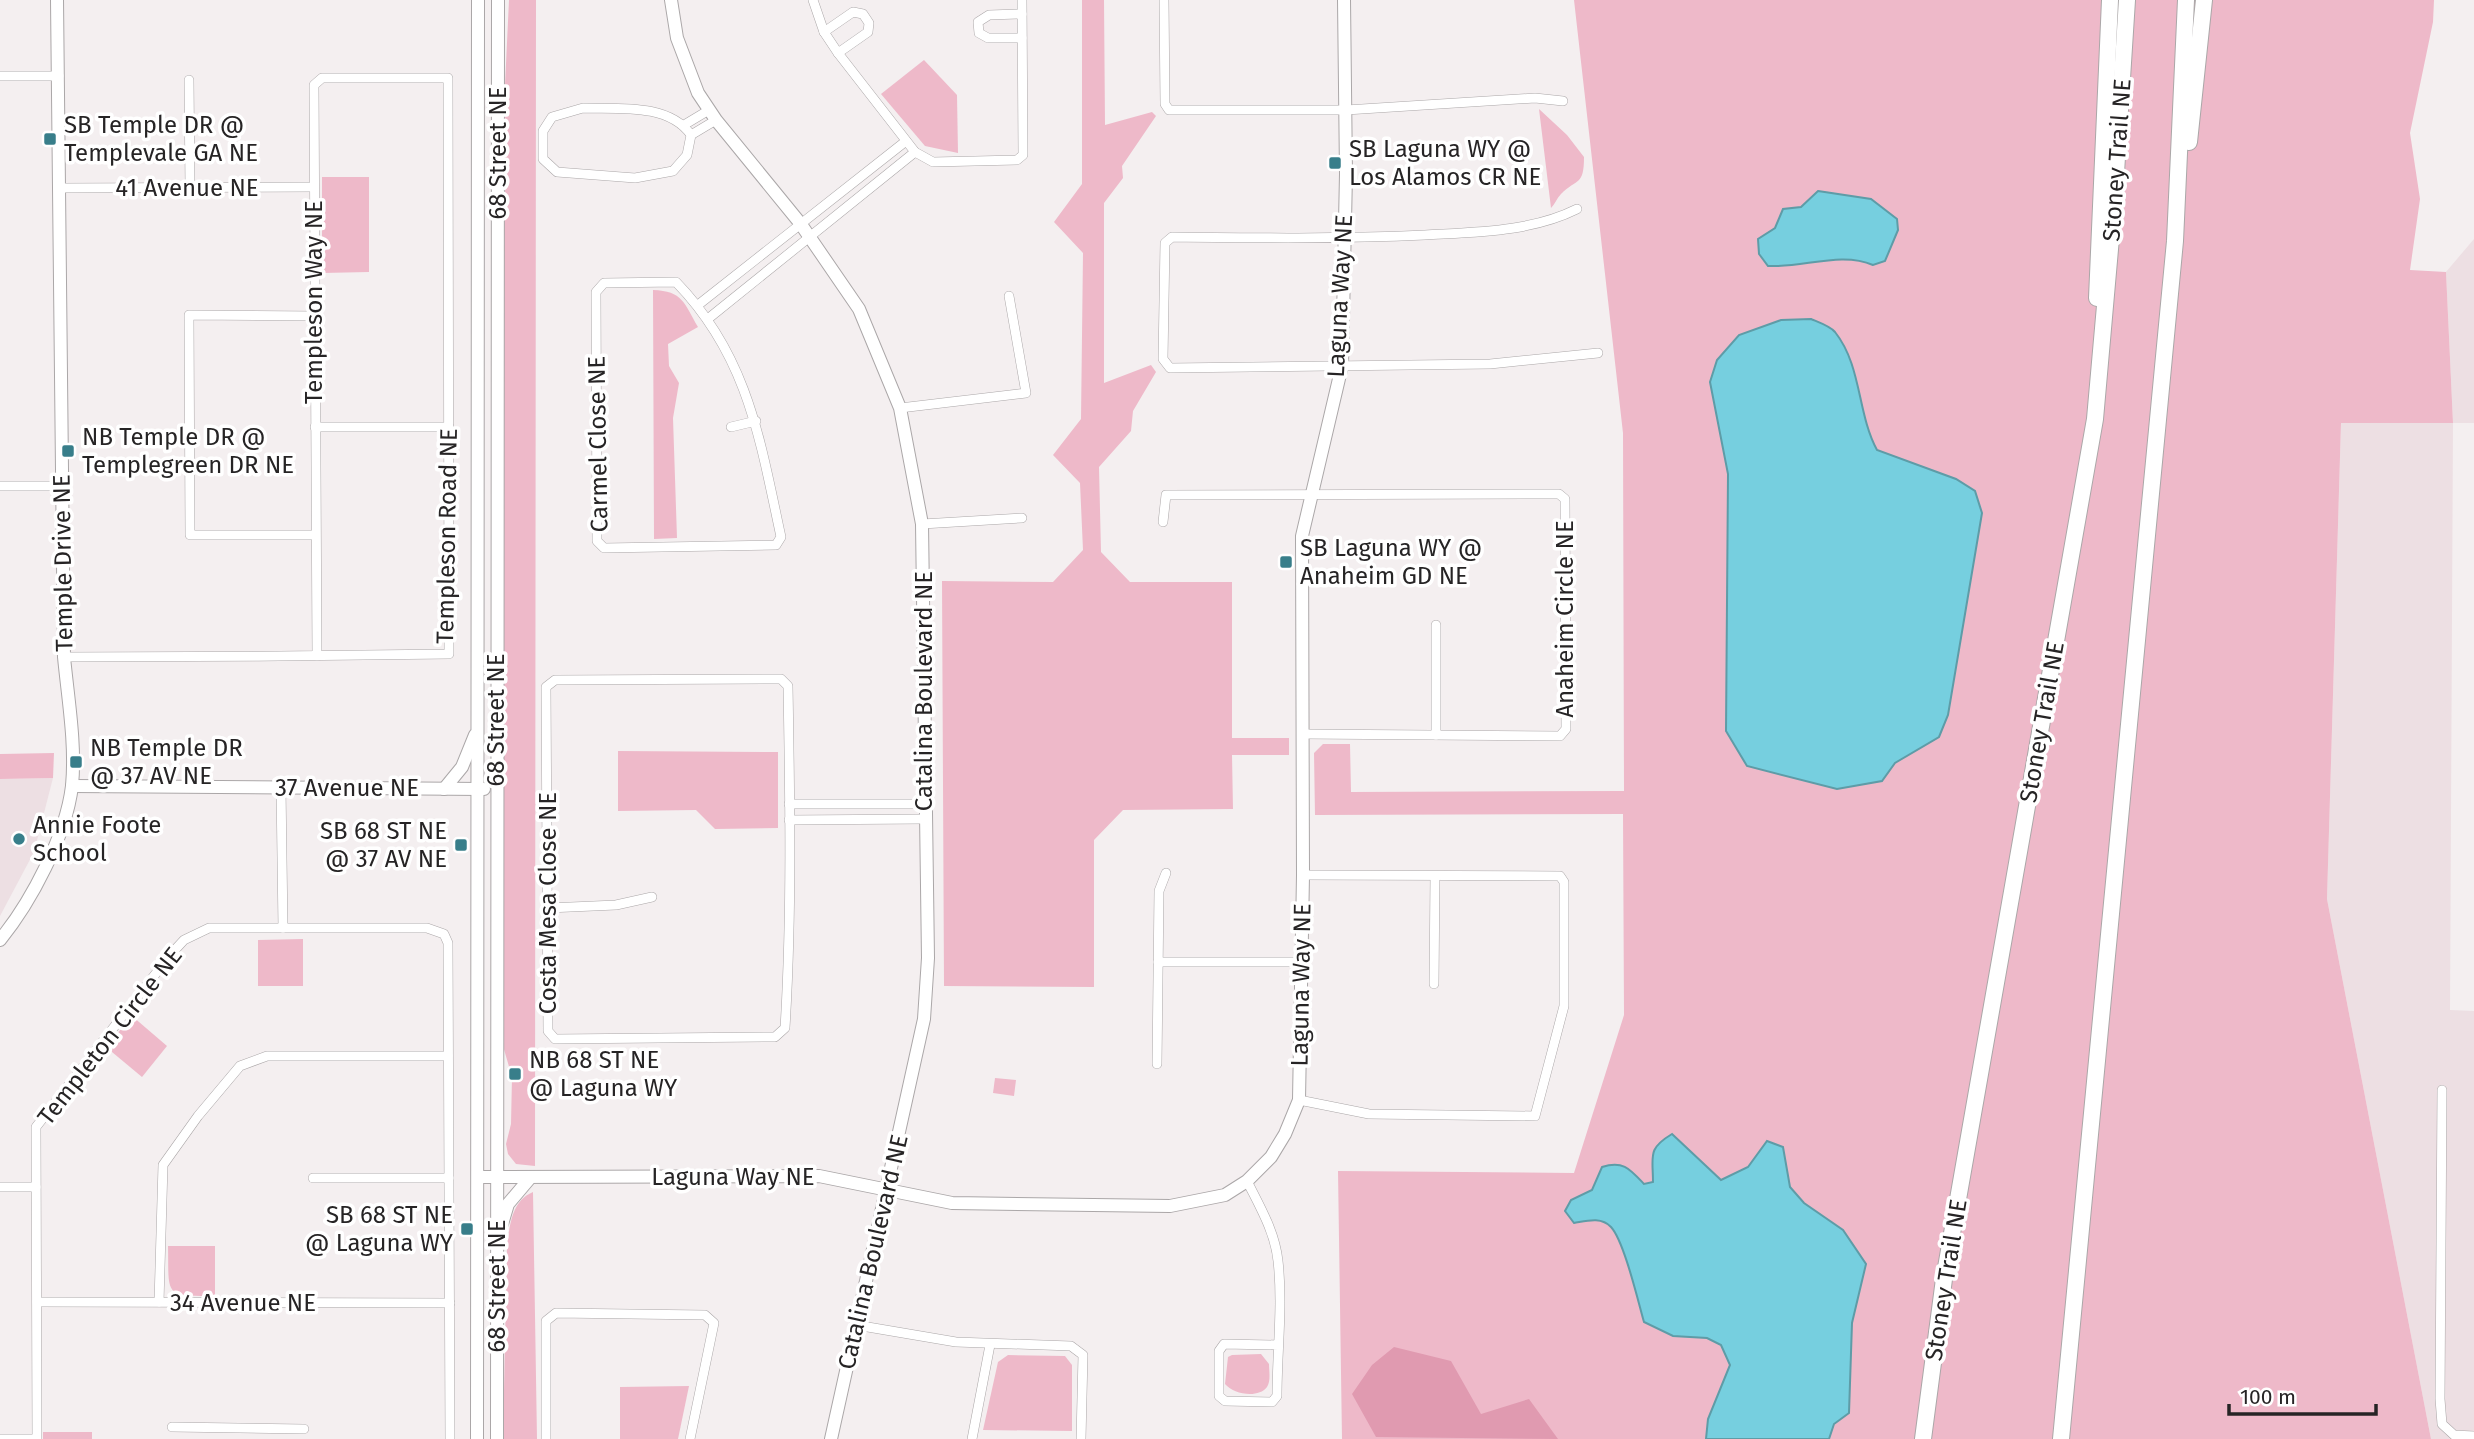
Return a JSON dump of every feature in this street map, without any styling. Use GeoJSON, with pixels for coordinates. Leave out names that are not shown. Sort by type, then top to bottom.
{"type":"FeatureCollection","features":[{"type":"Feature","properties":{"kind":"highway"},"geometry":{"type":"LineString","coordinates":[[2095,419],[2097,262],[2110,0]]}},
{"type":"Feature","properties":{"kind":"highway","name":"Stoney Trail NE"},"geometry":{"type":"LineString","coordinates":[[1923,1439],[1944,1279],[2095,419],[2114,204],[2127,0]]}},
{"type":"Feature","properties":{"kind":"highway"},"geometry":{"type":"LineString","coordinates":[[2061,1439],[2175,241],[2186,0]]}},
{"type":"Feature","properties":{"kind":"highway"},"geometry":{"type":"LineString","coordinates":[[2175,241],[2183,201],[2204,0]]}},
{"type":"Feature","properties":{"kind":"street","name":"Temple Drive NE"},"geometry":{"type":"LineString","coordinates":[[0,940],[31,897],[43,872],[72,786],[71,722],[64,657],[57,0]]}},
{"type":"Feature","properties":{"kind":"street","name":"68 Street NE"},"geometry":{"type":"LineString","coordinates":[[477,1439],[478,0]]}},
{"type":"Feature","properties":{"kind":"street","name":"68 Street NE"},"geometry":{"type":"LineString","coordinates":[[497,1439],[496,789],[500,0]]}},
{"type":"Feature","properties":{"kind":"street","name":"Catalina Boulevard NE"},"geometry":{"type":"LineString","coordinates":[[671,0],[677,38],[698,93],[712,115],[800,223],[859,309],[900,408],[922,523],[928,958],[924,1019],[831,1439]]}},
{"type":"Feature","properties":{"kind":"street"},"geometry":{"type":"LineString","coordinates":[[813,0],[824,32],[838,53],[915,152],[933,162],[1017,160],[1023,155],[1022,0]]}},
{"type":"Feature","properties":{"kind":"street"},"geometry":{"type":"LineString","coordinates":[[1164,0],[1165,104],[1169,110],[1346,110],[1535,98],[1563,101]]}},
{"type":"Feature","properties":{"kind":"street","name":"Laguna Way NE"},"geometry":{"type":"LineString","coordinates":[[478,1177],[819,1176],[952,1203],[1170,1206],[1225,1195],[1247,1181],[1271,1157],[1294,1115],[1298,1100],[1303,875],[1302,536],[1342,366],[1346,110],[1344,0]]}},
{"type":"Feature","properties":{"kind":"street"},"geometry":{"type":"LineString","coordinates":[[824,32],[853,12],[863,14],[869,23],[868,32],[838,53]]}},
{"type":"Feature","properties":{"kind":"street"},"geometry":{"type":"LineString","coordinates":[[1022,14],[989,15],[978,22],[979,33],[988,38],[1022,38]]}},
{"type":"Feature","properties":{"kind":"street"},"geometry":{"type":"LineString","coordinates":[[0,76],[59,76]]}},
{"type":"Feature","properties":{"kind":"street","name":"Templeson Way NE"},"geometry":{"type":"LineString","coordinates":[[317,656],[314,536],[314,85],[322,78],[448,78]]}},
{"type":"Feature","properties":{"kind":"street","name":"Templeson Road NE"},"geometry":{"type":"LineString","coordinates":[[64,657],[449,654],[448,78]]}},
{"type":"Feature","properties":{"kind":"street"},"geometry":{"type":"LineString","coordinates":[[190,80],[190,188]]}},
{"type":"Feature","properties":{"kind":"street"},"geometry":{"type":"LineString","coordinates":[[691,135],[684,125],[670,116],[635,109],[583,108],[552,117],[543,131],[543,159],[558,172],[635,178],[673,171],[687,155],[691,135],[712,115]]}},
{"type":"Feature","properties":{"kind":"street"},"geometry":{"type":"LineString","coordinates":[[684,125],[712,115]]}},
{"type":"Feature","properties":{"kind":"street"},"geometry":{"type":"LineString","coordinates":[[698,305],[906,141]]}},
{"type":"Feature","properties":{"kind":"street"},"geometry":{"type":"LineString","coordinates":[[709,318],[808,235],[915,152]]}},
{"type":"Feature","properties":{"kind":"street","name":"41 Avenue NE"},"geometry":{"type":"LineString","coordinates":[[61,188],[314,187]]}},
{"type":"Feature","properties":{"kind":"street"},"geometry":{"type":"LineString","coordinates":[[1577,209],[1554,220],[1531,225],[1461,233],[1345,239],[1172,237],[1165,243],[1164,254],[1163,359],[1170,368],[1490,364],[1598,353]]}},
{"type":"Feature","properties":{"kind":"street","name":"Carmel Close NE"},"geometry":{"type":"LineString","coordinates":[[676,282],[698,305],[709,318],[746,391],[781,537],[776,545],[604,548],[597,541],[596,292],[604,283],[676,282]]}},
{"type":"Feature","properties":{"kind":"street"},"geometry":{"type":"LineString","coordinates":[[900,408],[1026,393],[1009,296]]}},
{"type":"Feature","properties":{"kind":"street"},"geometry":{"type":"LineString","coordinates":[[314,316],[188,315],[190,535],[314,536]]}},
{"type":"Feature","properties":{"kind":"street"},"geometry":{"type":"LineString","coordinates":[[731,427],[755,421]]}},
{"type":"Feature","properties":{"kind":"street"},"geometry":{"type":"LineString","coordinates":[[315,427],[449,426]]}},
{"type":"Feature","properties":{"kind":"street"},"geometry":{"type":"LineString","coordinates":[[0,486],[62,486]]}},
{"type":"Feature","properties":{"kind":"street"},"geometry":{"type":"LineString","coordinates":[[1163,522],[1166,495],[1312,493]]}},
{"type":"Feature","properties":{"kind":"street","name":"Anaheim Circle NE"},"geometry":{"type":"LineString","coordinates":[[1303,734],[1560,736],[1566,729],[1564,499],[1559,494],[1312,493]]}},
{"type":"Feature","properties":{"kind":"street"},"geometry":{"type":"LineString","coordinates":[[922,523],[1022,518]]}},
{"type":"Feature","properties":{"kind":"street"},"geometry":{"type":"LineString","coordinates":[[1436,625],[1436,735]]}},
{"type":"Feature","properties":{"kind":"street","name":"Costa Mesa Close NE"},"geometry":{"type":"LineString","coordinates":[[781,679],[788,686],[789,820],[789,964],[785,1028],[775,1037],[555,1039],[548,1031],[547,687],[555,680],[781,679]]}},
{"type":"Feature","properties":{"kind":"street"},"geometry":{"type":"LineString","coordinates":[[444,789],[462,767],[478,728]]}},
{"type":"Feature","properties":{"kind":"street","name":"37 Avenue NE"},"geometry":{"type":"LineString","coordinates":[[72,786],[496,789]]}},
{"type":"Feature","properties":{"kind":"street"},"geometry":{"type":"LineString","coordinates":[[281,788],[283,928]]}},
{"type":"Feature","properties":{"kind":"street"},"geometry":{"type":"LineString","coordinates":[[789,804],[924,804]]}},
{"type":"Feature","properties":{"kind":"street"},"geometry":{"type":"LineString","coordinates":[[789,820],[924,820]]}},
{"type":"Feature","properties":{"kind":"street"},"geometry":{"type":"LineString","coordinates":[[1157,1064],[1159,891],[1166,873]]}},
{"type":"Feature","properties":{"kind":"street"},"geometry":{"type":"LineString","coordinates":[[1298,1100],[1370,1114],[1535,1116],[1564,1006],[1564,882],[1560,876],[1303,875]]}},
{"type":"Feature","properties":{"kind":"street"},"geometry":{"type":"LineString","coordinates":[[1434,876],[1434,984]]}},
{"type":"Feature","properties":{"kind":"street"},"geometry":{"type":"LineString","coordinates":[[548,908],[616,905],[652,897]]}},
{"type":"Feature","properties":{"kind":"street","name":"Templeton Circle NE"},"geometry":{"type":"LineString","coordinates":[[37,1439],[36,1127],[184,940],[209,928],[428,928],[444,934],[448,943],[450,1439]]}},
{"type":"Feature","properties":{"kind":"street"},"geometry":{"type":"LineString","coordinates":[[1158,962],[1301,962]]}},
{"type":"Feature","properties":{"kind":"street"},"geometry":{"type":"LineString","coordinates":[[159,1303],[163,1165],[198,1116],[240,1066],[267,1056],[448,1056]]}},
{"type":"Feature","properties":{"kind":"street"},"geometry":{"type":"LineString","coordinates":[[2442,1090],[2442,1424],[2454,1435],[2474,1436]]}},
{"type":"Feature","properties":{"kind":"street"},"geometry":{"type":"LineString","coordinates":[[313,1178],[449,1178]]}},
{"type":"Feature","properties":{"kind":"street"},"geometry":{"type":"LineString","coordinates":[[498,1238],[508,1203],[530,1178]]}},
{"type":"Feature","properties":{"kind":"street"},"geometry":{"type":"LineString","coordinates":[[1247,1181],[1270,1228],[1279,1261],[1278,1345],[1277,1396],[1272,1402],[1225,1401],[1219,1396],[1219,1351],[1224,1344],[1278,1345]]}},
{"type":"Feature","properties":{"kind":"street"},"geometry":{"type":"LineString","coordinates":[[0,1186],[36,1187]]}},
{"type":"Feature","properties":{"kind":"street","name":"34 Avenue NE"},"geometry":{"type":"LineString","coordinates":[[37,1302],[450,1303]]}},
{"type":"Feature","properties":{"kind":"street"},"geometry":{"type":"LineString","coordinates":[[546,1439],[546,1321],[556,1313],[705,1315],[714,1323],[693,1438]]}},
{"type":"Feature","properties":{"kind":"street"},"geometry":{"type":"LineString","coordinates":[[856,1325],[935,1339],[990,1345],[1072,1346],[1083,1354],[1081,1439]]}},
{"type":"Feature","properties":{"kind":"street"},"geometry":{"type":"LineString","coordinates":[[972,1439],[990,1345]]}},
{"type":"Feature","properties":{"kind":"street"},"geometry":{"type":"LineString","coordinates":[[172,1427],[237,1434],[304,1429]]}},
{"type":"Feature","properties":{"kind":"street"},"geometry":{"type":"LineString","coordinates":[[0,1439],[37,1439]]}},
{"type":"Feature","properties":{"kind":"shaded area"},"geometry":{"type":"Polygon","coordinates":[[[509,0],[536,0],[535,1166],[516,1164],[508,1154],[506,1144],[511,1124],[512,1077],[503,1046],[503,128],[509,0]]]}},
{"type":"Feature","properties":{"kind":"shaded area"},"geometry":{"type":"Polygon","coordinates":[[[1082,0],[1104,0],[1105,125],[1152,112],[1156,116],[1122,166],[1123,178],[1104,203],[1104,383],[1151,365],[1156,372],[1133,411],[1131,431],[1099,467],[1101,552],[1130,582],[1232,582],[1232,738],[1289,738],[1289,755],[1232,755],[1233,809],[1123,810],[1094,840],[1094,987],[944,986],[942,581],[1053,582],[1083,550],[1080,483],[1053,455],[1081,419],[1083,253],[1054,222],[1082,184],[1082,0]]]}},
{"type":"Feature","properties":{"kind":"shaded area"},"geometry":{"type":"Polygon","coordinates":[[[1574,0],[2434,0],[2433,22],[2410,133],[2420,199],[2410,270],[2446,272],[2453,423],[2341,423],[2327,899],[2431,1439],[1342,1439],[1338,1171],[1574,1173],[1624,1015],[1623,814],[1315,815],[1314,753],[1323,744],[1350,744],[1351,792],[1624,791],[1623,433],[1574,0]]]}},
{"type":"Feature","properties":{"kind":"shaded area"},"geometry":{"type":"Polygon","coordinates":[[[924,60],[957,95],[958,153],[925,146],[881,94],[924,60]]]}},
{"type":"Feature","properties":{"kind":"shaded area"},"geometry":{"type":"Polygon","coordinates":[[[1539,109],[1567,135],[1584,157],[1581,177],[1561,194],[1551,208],[1539,109]]]}},
{"type":"Feature","properties":{"kind":"shaded area"},"geometry":{"type":"Polygon","coordinates":[[[322,177],[369,177],[369,272],[322,273],[322,177]]]}},
{"type":"Feature","properties":{"kind":"shaded area"},"geometry":{"type":"Polygon","coordinates":[[[2474,239],[2474,423],[2453,423],[2446,272],[2474,239]]]}},
{"type":"Feature","properties":{"kind":"shaded area"},"geometry":{"type":"Polygon","coordinates":[[[653,290],[677,296],[686,305],[698,327],[668,344],[669,366],[679,383],[673,418],[677,538],[654,539],[653,290]]]}},
{"type":"Feature","properties":{"kind":"shaded area"},"geometry":{"type":"Polygon","coordinates":[[[2341,423],[2453,423],[2450,1010],[2474,1011],[2474,1439],[2431,1439],[2327,899],[2341,423]]]}},
{"type":"Feature","properties":{"kind":"shaded area"},"geometry":{"type":"Polygon","coordinates":[[[618,751],[778,752],[778,828],[715,829],[696,810],[618,811],[618,751]]]}},
{"type":"Feature","properties":{"kind":"shaded area"},"geometry":{"type":"Polygon","coordinates":[[[54,753],[53,778],[0,779],[0,754],[54,753]]]}},
{"type":"Feature","properties":{"kind":"shaded area","name":"Annie Foote School"},"geometry":{"type":"Polygon","coordinates":[[[53,778],[34,852],[0,916],[0,779],[53,778]]]}},
{"type":"Feature","properties":{"kind":"shaded area"},"geometry":{"type":"Polygon","coordinates":[[[303,939],[303,986],[258,986],[258,940],[303,939]]]}},
{"type":"Feature","properties":{"kind":"shaded area"},"geometry":{"type":"Polygon","coordinates":[[[132,1016],[167,1046],[142,1077],[106,1047],[132,1016]]]}},
{"type":"Feature","properties":{"kind":"shaded area"},"geometry":{"type":"Polygon","coordinates":[[[995,1078],[1016,1080],[1014,1096],[993,1093],[995,1078]]]}},
{"type":"Feature","properties":{"kind":"shaded area"},"geometry":{"type":"Polygon","coordinates":[[[533,1192],[537,1439],[503,1439],[507,1246],[516,1208],[520,1201],[533,1192]]]}},
{"type":"Feature","properties":{"kind":"shaded area"},"geometry":{"type":"Polygon","coordinates":[[[168,1246],[215,1246],[215,1296],[186,1295],[172,1290],[168,1275],[168,1246]]]}},
{"type":"Feature","properties":{"kind":"shaded area"},"geometry":{"type":"Polygon","coordinates":[[[1394,1347],[1451,1361],[1481,1414],[1529,1399],[1558,1439],[1376,1437],[1352,1394],[1372,1365],[1394,1347]]]}},
{"type":"Feature","properties":{"kind":"shaded area"},"geometry":{"type":"Polygon","coordinates":[[[1261,1354],[1269,1364],[1269,1382],[1263,1391],[1246,1394],[1225,1384],[1228,1357],[1261,1354]]]}},
{"type":"Feature","properties":{"kind":"shaded area"},"geometry":{"type":"Polygon","coordinates":[[[1008,1355],[1065,1356],[1072,1365],[1072,1431],[983,1430],[998,1362],[1008,1355]]]}},
{"type":"Feature","properties":{"kind":"shaded area"},"geometry":{"type":"Polygon","coordinates":[[[689,1386],[678,1439],[620,1439],[620,1387],[689,1386]]]}},
{"type":"Feature","properties":{"kind":"shaded area"},"geometry":{"type":"Polygon","coordinates":[[[43,1432],[92,1432],[92,1439],[43,1439],[43,1432]]]}},
{"type":"Feature","properties":{"kind":"water"},"geometry":{"type":"Polygon","coordinates":[[[1818,191],[1871,199],[1897,219],[1898,230],[1885,261],[1873,265],[1861,261],[1835,260],[1768,266],[1759,254],[1758,239],[1775,228],[1783,209],[1801,207],[1818,191]]]}},
{"type":"Feature","properties":{"kind":"water"},"geometry":{"type":"Polygon","coordinates":[[[1811,319],[1833,330],[1844,345],[1877,450],[1956,479],[1975,491],[1982,513],[1948,715],[1939,737],[1895,763],[1882,781],[1837,789],[1747,766],[1726,731],[1728,474],[1710,382],[1717,360],[1739,335],[1781,320],[1811,319]]]}},
{"type":"Feature","properties":{"kind":"water"},"geometry":{"type":"Polygon","coordinates":[[[1672,1134],[1721,1180],[1748,1167],[1767,1141],[1783,1147],[1790,1187],[1804,1203],[1843,1230],[1866,1264],[1852,1323],[1849,1413],[1834,1424],[1829,1439],[1706,1439],[1708,1419],[1730,1365],[1721,1345],[1707,1338],[1673,1336],[1644,1322],[1626,1258],[1616,1234],[1603,1221],[1574,1223],[1565,1211],[1571,1200],[1592,1190],[1602,1167],[1621,1165],[1644,1184],[1653,1182],[1653,1154],[1658,1144],[1672,1134]]]}},
{"type":"Feature","properties":{"kind":"place","name":"SB Temple DR @ Templevale GA NE"},"geometry":{"type":"Point","coordinates":[50,139]}},
{"type":"Feature","properties":{"kind":"place","name":"SB Laguna WY @ Los Alamos CR NE"},"geometry":{"type":"Point","coordinates":[1335,163]}},
{"type":"Feature","properties":{"kind":"place","name":"NB Temple DR @ Templegreen DR NE"},"geometry":{"type":"Point","coordinates":[68,451]}},
{"type":"Feature","properties":{"kind":"place","name":"SB Laguna WY @ Anaheim GD NE"},"geometry":{"type":"Point","coordinates":[1286,562]}},
{"type":"Feature","properties":{"kind":"place","name":"NB Temple DR @ 37 AV NE"},"geometry":{"type":"Point","coordinates":[76,762]}},
{"type":"Feature","properties":{"kind":"place","name":"Annie Foote School"},"geometry":{"type":"Point","coordinates":[19,839]}},
{"type":"Feature","properties":{"kind":"place","name":"SB 68 ST NE @ 37 AV NE"},"geometry":{"type":"Point","coordinates":[461,845]}},
{"type":"Feature","properties":{"kind":"place","name":"NB 68 ST NE @ Laguna WY"},"geometry":{"type":"Point","coordinates":[515,1074]}},
{"type":"Feature","properties":{"kind":"place","name":"SB 68 ST NE @ Laguna WY"},"geometry":{"type":"Point","coordinates":[467,1229]}}]}
